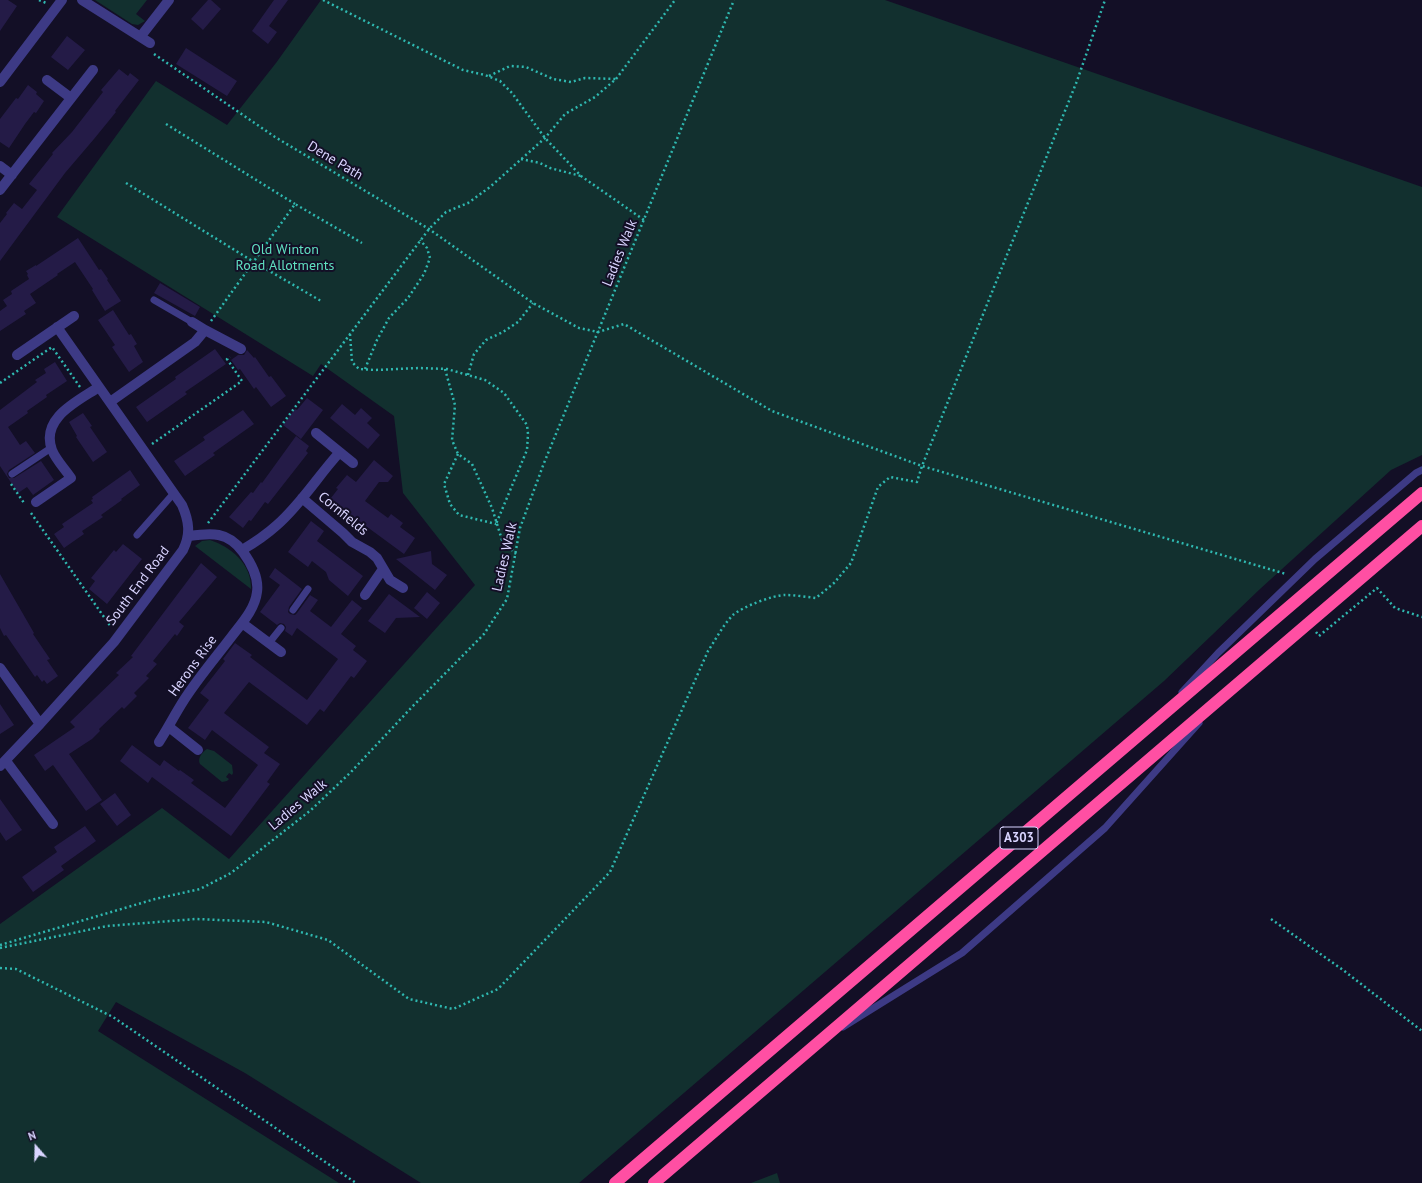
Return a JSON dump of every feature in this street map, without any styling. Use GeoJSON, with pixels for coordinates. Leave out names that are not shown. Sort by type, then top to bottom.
{"type":"FeatureCollection","features":[{"type":"Feature","properties":{"kind":"highway","name":"A303"},"geometry":{"type":"LineString","coordinates":[[615,1183],[1422,493]]}},
{"type":"Feature","properties":{"kind":"highway","name":"A303"},"geometry":{"type":"LineString","coordinates":[[654,1183],[1422,526]]}},
{"type":"Feature","properties":{"kind":"street"},"geometry":{"type":"LineString","coordinates":[[0,82],[62,0]]}},
{"type":"Feature","properties":{"kind":"street"},"geometry":{"type":"LineString","coordinates":[[82,0],[141,36],[152,48]]}},
{"type":"Feature","properties":{"kind":"street"},"geometry":{"type":"LineString","coordinates":[[141,36],[169,0]]}},
{"type":"Feature","properties":{"kind":"street"},"geometry":{"type":"LineString","coordinates":[[0,190],[93,70]]}},
{"type":"Feature","properties":{"kind":"street"},"geometry":{"type":"LineString","coordinates":[[47,80],[71,98]]}},
{"type":"Feature","properties":{"kind":"street"},"geometry":{"type":"LineString","coordinates":[[0,166],[12,175]]}},
{"type":"Feature","properties":{"kind":"street"},"geometry":{"type":"LineString","coordinates":[[17,355],[74,316]]}},
{"type":"Feature","properties":{"kind":"street"},"geometry":{"type":"LineString","coordinates":[[192,322],[240,350]]}},
{"type":"Feature","properties":{"kind":"street"},"geometry":{"type":"LineString","coordinates":[[58,327],[174,493],[186,514],[189,536]]}},
{"type":"Feature","properties":{"kind":"street"},"geometry":{"type":"LineString","coordinates":[[110,402],[195,342],[205,330]]}},
{"type":"Feature","properties":{"kind":"street"},"geometry":{"type":"LineString","coordinates":[[36,502],[71,478],[51,448],[51,431],[55,420],[64,411],[99,387]]}},
{"type":"Feature","properties":{"kind":"street"},"geometry":{"type":"LineString","coordinates":[[316,433],[353,463]]}},
{"type":"Feature","properties":{"kind":"street","name":"Cornfields"},"geometry":{"type":"LineString","coordinates":[[242,550],[256,542],[277,525],[302,498],[339,453]]}},
{"type":"Feature","properties":{"kind":"street","name":"Cornfields"},"geometry":{"type":"LineString","coordinates":[[302,498],[343,533],[346,538],[370,552],[377,558],[390,580],[403,588]]}},
{"type":"Feature","properties":{"kind":"street","name":"Herons Rise"},"geometry":{"type":"LineString","coordinates":[[159,742],[184,700],[242,623],[252,607],[257,590],[255,575],[242,550],[224,536],[209,533],[189,536]]}},
{"type":"Feature","properties":{"kind":"street","name":"South End Road"},"geometry":{"type":"LineString","coordinates":[[3,763],[118,638],[183,550],[189,536]]}},
{"type":"Feature","properties":{"kind":"street"},"geometry":{"type":"LineString","coordinates":[[365,595],[383,569]]}},
{"type":"Feature","properties":{"kind":"street"},"geometry":{"type":"LineString","coordinates":[[242,623],[281,652]]}},
{"type":"Feature","properties":{"kind":"street"},"geometry":{"type":"LineString","coordinates":[[0,668],[40,724]]}},
{"type":"Feature","properties":{"kind":"street"},"geometry":{"type":"LineString","coordinates":[[169,727],[198,750]]}},
{"type":"Feature","properties":{"kind":"street"},"geometry":{"type":"LineString","coordinates":[[3,763],[53,824]]}},
{"type":"Feature","properties":{"kind":"lane"},"geometry":{"type":"LineString","coordinates":[[154,300],[192,322]]}},
{"type":"Feature","properties":{"kind":"lane"},"geometry":{"type":"LineString","coordinates":[[12,474],[51,448]]}},
{"type":"Feature","properties":{"kind":"lane"},"geometry":{"type":"LineString","coordinates":[[1156,720],[1218,653],[1315,559],[1410,478],[1422,470]]}},
{"type":"Feature","properties":{"kind":"lane"},"geometry":{"type":"LineString","coordinates":[[137,535],[174,493]]}},
{"type":"Feature","properties":{"kind":"lane"},"geometry":{"type":"LineString","coordinates":[[293,610],[308,589]]}},
{"type":"Feature","properties":{"kind":"lane"},"geometry":{"type":"LineString","coordinates":[[269,643],[281,628]]}},
{"type":"Feature","properties":{"kind":"lane"},"geometry":{"type":"LineString","coordinates":[[814,1046],[962,953],[1106,828],[1223,696]]}},
{"type":"Feature","properties":{"kind":"path"},"geometry":{"type":"LineString","coordinates":[[323,0],[463,70],[489,76],[500,81],[512,93],[545,138],[581,176],[644,220]]}},
{"type":"Feature","properties":{"kind":"path"},"geometry":{"type":"LineString","coordinates":[[200,534],[429,229],[446,212],[468,203],[490,187],[545,138],[565,114],[595,97],[616,79],[675,0]]}},
{"type":"Feature","properties":{"kind":"path","name":"Ladies Walk"},"geometry":{"type":"LineString","coordinates":[[0,945],[155,899],[200,889],[231,873],[311,810],[351,772],[411,708],[484,634],[507,599],[520,528],[544,463],[734,0]]}},
{"type":"Feature","properties":{"kind":"path"},"geometry":{"type":"LineString","coordinates":[[0,948],[107,926],[196,919],[266,922],[328,940],[409,999],[453,1009],[498,989],[610,872],[708,651],[725,624],[742,608],[762,600],[783,595],[816,598],[834,583],[851,563],[878,487],[890,477],[917,482],[922,466],[1077,81],[1105,0]]}},
{"type":"Feature","properties":{"kind":"path","name":"Dene Path"},"geometry":{"type":"LineString","coordinates":[[152,48],[275,137],[429,229],[533,303],[578,328],[598,332]]}},
{"type":"Feature","properties":{"kind":"path"},"geometry":{"type":"LineString","coordinates":[[489,76],[510,66],[526,67],[553,78],[571,82],[585,78],[616,79]]}},
{"type":"Feature","properties":{"kind":"path"},"geometry":{"type":"LineString","coordinates":[[166,124],[295,204],[362,243]]}},
{"type":"Feature","properties":{"kind":"path"},"geometry":{"type":"LineString","coordinates":[[520,159],[540,163],[550,168],[581,176]]}},
{"type":"Feature","properties":{"kind":"path"},"geometry":{"type":"LineString","coordinates":[[126,183],[254,262],[321,301]]}},
{"type":"Feature","properties":{"kind":"path"},"geometry":{"type":"LineString","coordinates":[[205,330],[295,204]]}},
{"type":"Feature","properties":{"kind":"path"},"geometry":{"type":"LineString","coordinates":[[365,370],[389,318],[408,298],[424,274],[430,258],[427,248],[420,240]]}},
{"type":"Feature","properties":{"kind":"path"},"geometry":{"type":"LineString","coordinates":[[468,375],[474,354],[486,340],[503,332],[518,322],[533,303]]}},
{"type":"Feature","properties":{"kind":"path"},"geometry":{"type":"LineString","coordinates":[[598,332],[624,324],[772,411],[922,466],[1276,570],[1295,578]]}},
{"type":"Feature","properties":{"kind":"path"},"geometry":{"type":"LineString","coordinates":[[350,334],[352,362],[359,369],[445,369],[485,380],[504,393],[527,425],[527,450],[496,524]]}},
{"type":"Feature","properties":{"kind":"path"},"geometry":{"type":"LineString","coordinates":[[0,383],[52,347],[86,396]]}},
{"type":"Feature","properties":{"kind":"path"},"geometry":{"type":"LineString","coordinates":[[143,450],[242,381],[227,359],[240,350]]}},
{"type":"Feature","properties":{"kind":"path"},"geometry":{"type":"LineString","coordinates":[[445,369],[455,405],[452,440],[458,454],[472,464],[492,508],[502,540],[516,554]]}},
{"type":"Feature","properties":{"kind":"path"},"geometry":{"type":"LineString","coordinates":[[458,454],[444,484],[450,504],[459,515],[496,524]]}},
{"type":"Feature","properties":{"kind":"path"},"geometry":{"type":"LineString","coordinates":[[9,482],[118,638]]}},
{"type":"Feature","properties":{"kind":"path"},"geometry":{"type":"LineString","coordinates":[[1271,920],[1343,970],[1422,1031]]}},
{"type":"Feature","properties":{"kind":"path"},"geometry":{"type":"LineString","coordinates":[[0,968],[16,969],[113,1017],[356,1183]]}},
{"type":"Feature","properties":{"kind":"green space"},"geometry":{"type":"Polygon","coordinates":[[[95,0],[147,0],[136,14],[145,21],[138,25],[132,24],[95,0]]]}},
{"type":"Feature","properties":{"kind":"green space","name":"Old Winton Road Allotments"},"geometry":{"type":"Polygon","coordinates":[[[321,0],[885,0],[1422,187],[1422,455],[1391,470],[1260,589],[1164,681],[579,1183],[421,1183],[245,1073],[116,1002],[98,1031],[339,1183],[0,1183],[0,924],[162,808],[229,859],[475,585],[403,493],[394,416],[321,364],[313,376],[57,217],[156,81],[227,125],[276,63],[321,0]]]}},
{"type":"Feature","properties":{"kind":"green space"},"geometry":{"type":"Polygon","coordinates":[[[210,540],[225,547],[239,558],[248,572],[251,589],[195,546],[202,541],[210,540]]]}},
{"type":"Feature","properties":{"kind":"green space"},"geometry":{"type":"Polygon","coordinates":[[[207,749],[214,751],[232,765],[233,773],[232,775],[229,773],[226,777],[229,779],[227,781],[222,782],[200,764],[200,756],[207,749]]]}},
{"type":"Feature","properties":{"kind":"green space"},"geometry":{"type":"Polygon","coordinates":[[[777,1173],[780,1183],[751,1183],[777,1173]]]}},
{"type":"Feature","properties":{"kind":"building"},"geometry":{"type":"Polygon","coordinates":[[[0,0],[8,0],[17,6],[0,31],[0,0]]]}},
{"type":"Feature","properties":{"kind":"building"},"geometry":{"type":"Polygon","coordinates":[[[208,0],[211,0],[221,9],[203,30],[191,19],[208,0]]]}},
{"type":"Feature","properties":{"kind":"building"},"geometry":{"type":"Polygon","coordinates":[[[274,0],[288,0],[269,26],[277,32],[268,44],[252,31],[274,0]]]}},
{"type":"Feature","properties":{"kind":"building"},"geometry":{"type":"Polygon","coordinates":[[[67,36],[85,50],[68,70],[51,57],[67,36]]]}},
{"type":"Feature","properties":{"kind":"building"},"geometry":{"type":"Polygon","coordinates":[[[186,48],[237,81],[227,96],[176,64],[186,48]]]}},
{"type":"Feature","properties":{"kind":"building"},"geometry":{"type":"Polygon","coordinates":[[[119,69],[128,76],[130,73],[139,80],[115,111],[116,112],[65,173],[0,261],[0,223],[7,214],[6,213],[14,203],[22,209],[37,190],[29,184],[53,154],[52,153],[72,132],[103,92],[101,90],[119,69]]]}},
{"type":"Feature","properties":{"kind":"building"},"geometry":{"type":"Polygon","coordinates":[[[28,85],[37,92],[36,94],[44,101],[36,113],[34,112],[25,124],[9,148],[0,142],[0,119],[28,85]]]}},
{"type":"Feature","properties":{"kind":"building"},"geometry":{"type":"Polygon","coordinates":[[[78,238],[99,270],[101,269],[108,279],[107,280],[121,301],[105,311],[92,290],[93,289],[75,262],[30,294],[36,303],[24,311],[26,314],[0,331],[0,311],[7,306],[3,300],[12,294],[11,291],[29,279],[26,271],[78,238]]]}},
{"type":"Feature","properties":{"kind":"building"},"geometry":{"type":"Polygon","coordinates":[[[160,283],[200,307],[195,316],[154,293],[160,283]]]}},
{"type":"Feature","properties":{"kind":"building"},"geometry":{"type":"Polygon","coordinates":[[[113,310],[129,335],[131,334],[137,344],[134,346],[143,362],[129,372],[112,347],[115,345],[98,320],[113,310]]]}},
{"type":"Feature","properties":{"kind":"building"},"geometry":{"type":"Polygon","coordinates":[[[215,349],[226,364],[185,392],[187,394],[147,422],[136,407],[215,349]]]}},
{"type":"Feature","properties":{"kind":"building"},"geometry":{"type":"Polygon","coordinates":[[[247,350],[254,358],[255,357],[269,377],[271,376],[286,396],[271,407],[256,387],[254,389],[240,369],[238,370],[231,360],[238,355],[244,355],[247,350]]]}},
{"type":"Feature","properties":{"kind":"building"},"geometry":{"type":"Polygon","coordinates":[[[55,362],[67,381],[46,395],[47,397],[27,411],[28,413],[8,427],[20,445],[26,441],[35,453],[9,470],[7,474],[9,478],[14,478],[41,461],[54,480],[33,495],[27,487],[18,493],[0,466],[0,410],[37,382],[35,380],[46,373],[44,369],[55,362]]]}},
{"type":"Feature","properties":{"kind":"building"},"geometry":{"type":"Polygon","coordinates":[[[307,398],[323,410],[301,439],[283,425],[295,409],[297,410],[307,398]]]}},
{"type":"Feature","properties":{"kind":"building"},"geometry":{"type":"Polygon","coordinates":[[[342,404],[355,415],[361,408],[372,418],[367,423],[380,435],[368,449],[330,418],[342,404]]]}},
{"type":"Feature","properties":{"kind":"building"},"geometry":{"type":"Polygon","coordinates":[[[243,410],[254,424],[213,453],[215,455],[185,476],[174,461],[205,440],[203,437],[243,410]]]}},
{"type":"Feature","properties":{"kind":"building"},"geometry":{"type":"Polygon","coordinates":[[[83,413],[92,426],[90,427],[107,452],[93,462],[76,437],[77,436],[69,422],[83,413]]]}},
{"type":"Feature","properties":{"kind":"building"},"geometry":{"type":"Polygon","coordinates":[[[296,436],[309,446],[306,451],[308,453],[268,504],[265,502],[251,521],[249,520],[243,528],[229,517],[251,492],[253,493],[261,482],[262,483],[296,436]]]}},
{"type":"Feature","properties":{"kind":"building"},"geometry":{"type":"Polygon","coordinates":[[[374,460],[393,476],[388,482],[379,482],[365,501],[388,518],[391,514],[403,523],[400,527],[415,538],[404,554],[344,510],[341,514],[327,503],[338,489],[336,488],[347,475],[356,482],[374,460]]]}},
{"type":"Feature","properties":{"kind":"building"},"geometry":{"type":"Polygon","coordinates":[[[130,470],[140,485],[101,515],[103,517],[82,531],[84,534],[64,548],[54,534],[64,527],[62,524],[93,503],[91,500],[93,499],[92,497],[130,470]]]}},
{"type":"Feature","properties":{"kind":"building"},"geometry":{"type":"Polygon","coordinates":[[[311,521],[324,531],[317,541],[363,576],[348,596],[329,580],[326,572],[312,561],[308,567],[288,552],[311,521]]]}},
{"type":"Feature","properties":{"kind":"building"},"geometry":{"type":"Polygon","coordinates":[[[123,544],[142,559],[107,604],[89,589],[95,581],[91,578],[114,550],[116,552],[123,544]]]}},
{"type":"Feature","properties":{"kind":"building"},"geometry":{"type":"Polygon","coordinates":[[[431,551],[432,564],[447,575],[435,590],[396,559],[431,551]]]}},
{"type":"Feature","properties":{"kind":"building"},"geometry":{"type":"Polygon","coordinates":[[[201,563],[217,577],[179,622],[184,626],[177,636],[175,634],[153,661],[157,664],[146,676],[149,678],[134,693],[137,696],[124,709],[122,707],[99,729],[100,731],[92,739],[69,754],[102,800],[86,811],[53,765],[45,771],[34,755],[75,727],[70,722],[119,675],[116,673],[133,657],[131,656],[201,563]]]}},
{"type":"Feature","properties":{"kind":"building"},"geometry":{"type":"Polygon","coordinates":[[[275,568],[302,589],[289,607],[288,612],[290,614],[295,615],[310,595],[318,600],[310,611],[331,627],[352,600],[362,608],[341,634],[356,646],[353,650],[367,661],[354,678],[351,676],[324,712],[320,709],[307,725],[249,682],[224,713],[269,747],[264,753],[280,764],[267,782],[270,784],[231,836],[152,777],[148,783],[120,761],[132,745],[160,766],[164,760],[179,771],[180,770],[194,780],[191,783],[225,808],[258,765],[212,730],[205,740],[188,728],[209,700],[200,693],[225,661],[223,659],[235,643],[252,655],[250,657],[307,700],[338,659],[297,628],[292,636],[285,631],[286,627],[284,624],[280,623],[277,625],[260,612],[280,585],[269,577],[275,568]]]}},
{"type":"Feature","properties":{"kind":"building"},"geometry":{"type":"Polygon","coordinates":[[[0,574],[34,633],[33,634],[50,659],[47,660],[58,676],[47,684],[44,680],[42,682],[37,675],[35,677],[6,635],[4,636],[0,628],[0,574]]]}},
{"type":"Feature","properties":{"kind":"building"},"geometry":{"type":"Polygon","coordinates":[[[427,592],[440,603],[427,619],[414,608],[427,592]]]}},
{"type":"Feature","properties":{"kind":"building"},"geometry":{"type":"Polygon","coordinates":[[[389,594],[420,617],[396,618],[385,633],[368,621],[389,594]]]}},
{"type":"Feature","properties":{"kind":"building"},"geometry":{"type":"Polygon","coordinates":[[[0,704],[14,725],[0,734],[0,704]]]}},
{"type":"Feature","properties":{"kind":"building"},"geometry":{"type":"Polygon","coordinates":[[[115,793],[131,815],[117,826],[100,804],[115,793]]]}},
{"type":"Feature","properties":{"kind":"building"},"geometry":{"type":"Polygon","coordinates":[[[0,799],[22,830],[6,841],[0,832],[0,799]]]}},
{"type":"Feature","properties":{"kind":"building"},"geometry":{"type":"Polygon","coordinates":[[[85,826],[96,841],[61,866],[64,870],[33,892],[22,877],[57,852],[54,847],[85,826]]]}}]}
